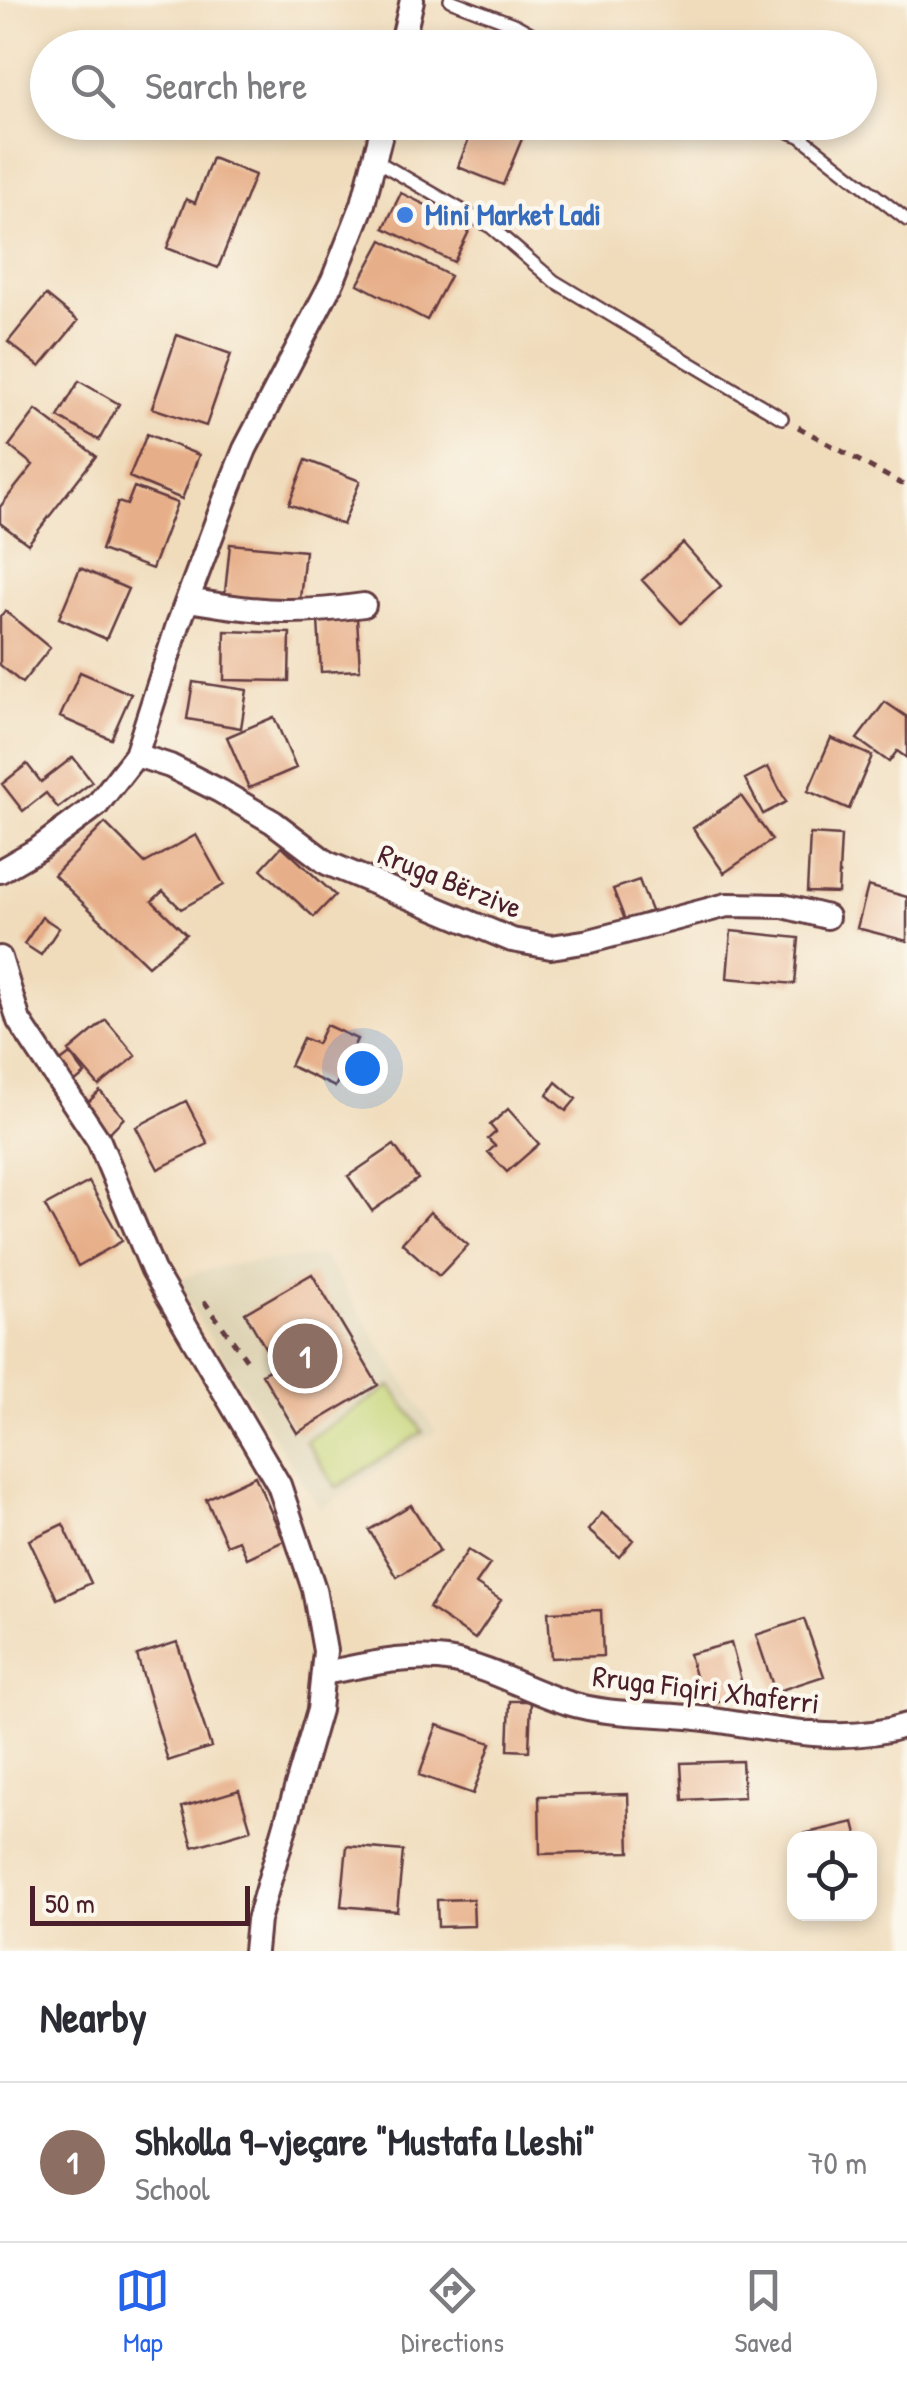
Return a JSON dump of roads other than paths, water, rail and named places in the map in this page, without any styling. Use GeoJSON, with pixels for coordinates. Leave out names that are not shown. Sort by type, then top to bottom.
{"type":"FeatureCollection","features":[{"type":"Feature","properties":{"kind":"street"},"geometry":{"type":"LineString","coordinates":[[405,30],[412,0]]}},
{"type":"Feature","properties":{"kind":"street"},"geometry":{"type":"LineString","coordinates":[[0,872],[97,805],[136,755],[178,626],[245,450],[333,280],[363,204],[380,140]]}},
{"type":"Feature","properties":{"kind":"street"},"geometry":{"type":"LineString","coordinates":[[190,600],[293,613],[364,606]]}},
{"type":"Feature","properties":{"kind":"street","name":"Rruga Bërzive"},"geometry":{"type":"LineString","coordinates":[[136,755],[170,766],[220,791],[273,822],[327,863],[512,940],[550,947],[590,942],[727,905],[783,906],[826,917]]}},
{"type":"Feature","properties":{"kind":"street"},"geometry":{"type":"LineString","coordinates":[[0,958],[19,1021],[99,1141],[153,1270],[280,1485],[314,1589],[325,1652],[320,1710],[258,1920],[255,1951]]}},
{"type":"Feature","properties":{"kind":"street","name":"Rruga Fiqiri Xhaferri"},"geometry":{"type":"LineString","coordinates":[[324,1673],[407,1660],[451,1661],[567,1703],[606,1712],[688,1717],[804,1734],[874,1734],[907,1725]]}},
{"type":"Feature","properties":{"kind":"lane"},"geometry":{"type":"LineString","coordinates":[[450,0],[525,30]]}},
{"type":"Feature","properties":{"kind":"lane"},"geometry":{"type":"LineString","coordinates":[[805,140],[907,220]]}},
{"type":"Feature","properties":{"kind":"lane"},"geometry":{"type":"LineString","coordinates":[[375,160],[492,226],[554,281],[782,418]]}},
{"type":"Feature","properties":{"kind":"place","name":"Mini Market Ladi"},"geometry":{"type":"Point","coordinates":[405,215]}},
{"type":"Feature","properties":{"kind":"place","name":"Shkolla 9-vjeçare \"Mustafa Lleshi\""},"geometry":{"type":"Point","coordinates":[305,1356]}}]}
